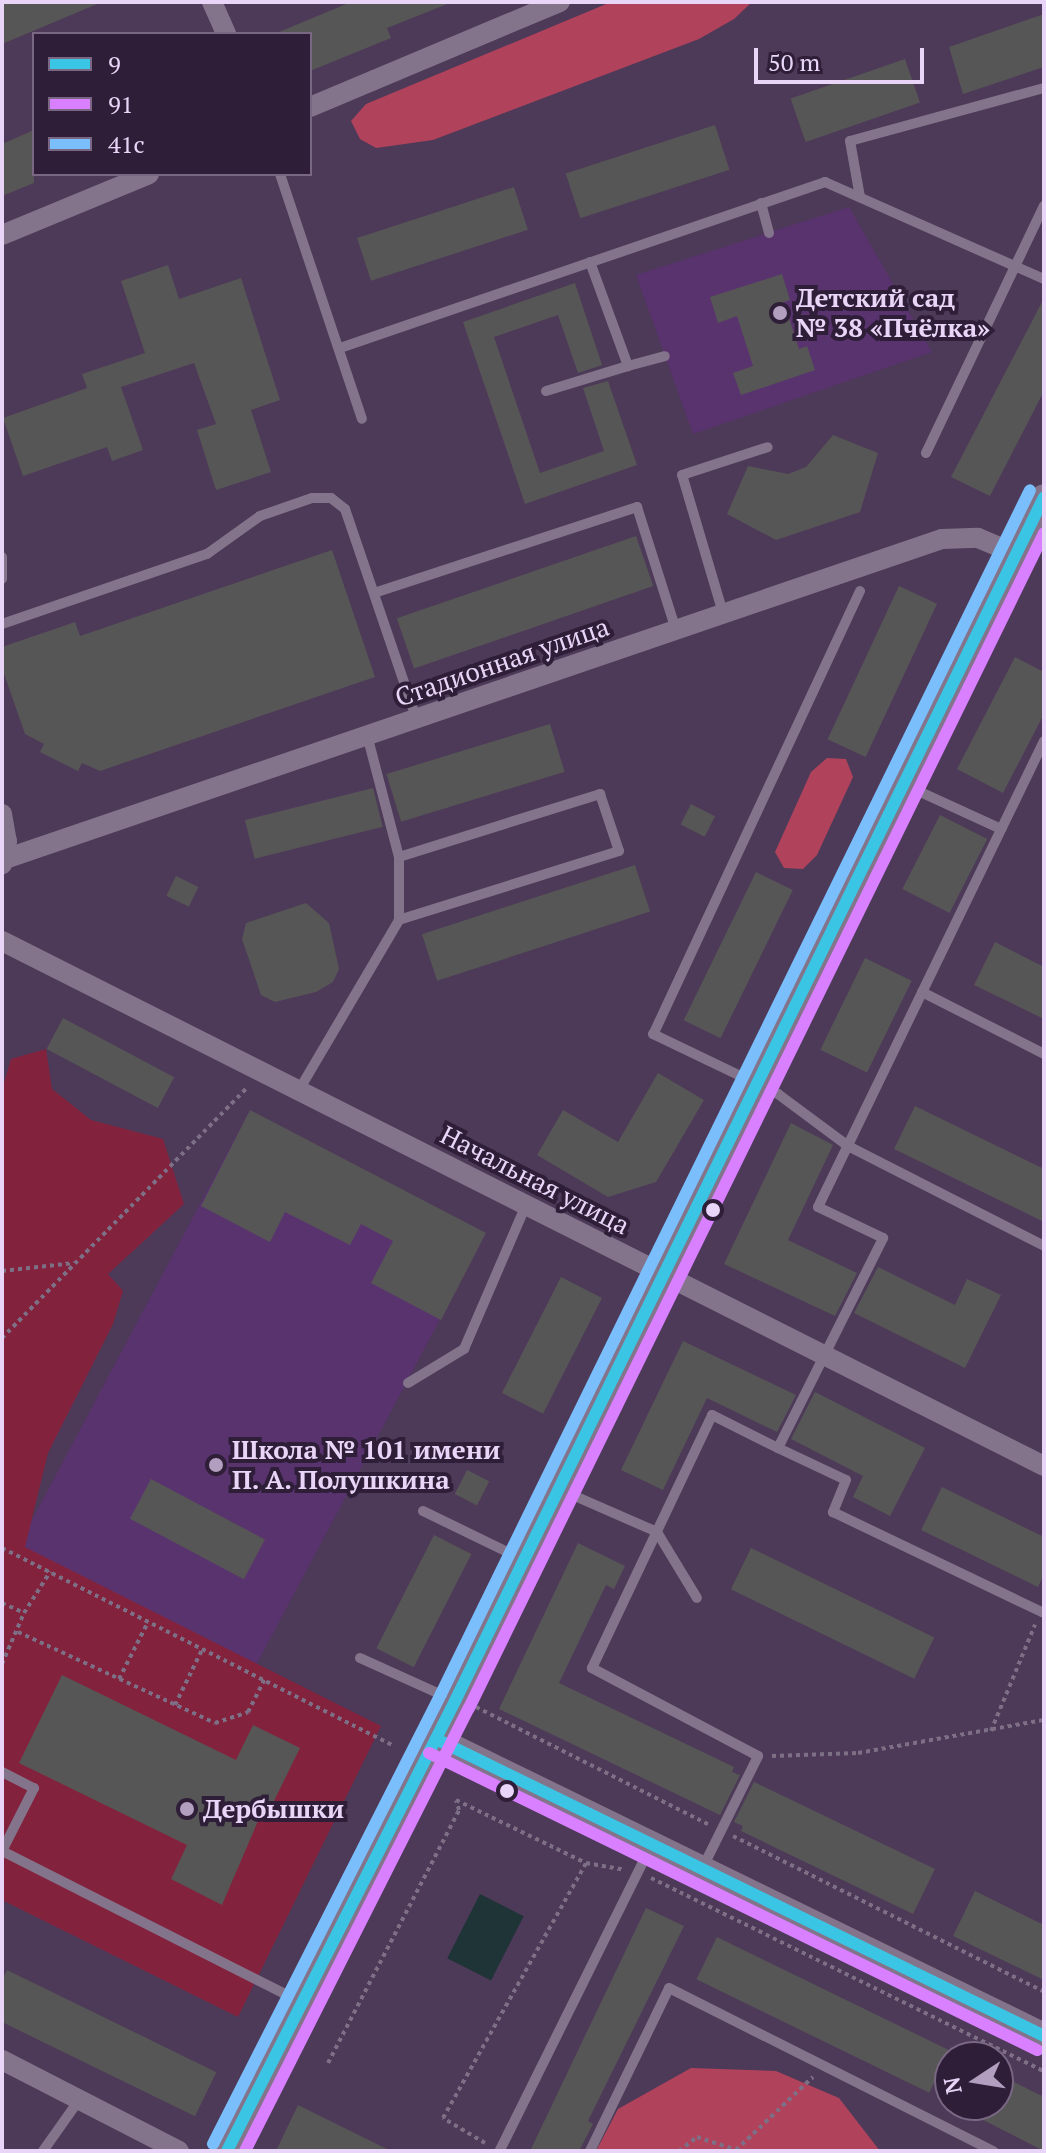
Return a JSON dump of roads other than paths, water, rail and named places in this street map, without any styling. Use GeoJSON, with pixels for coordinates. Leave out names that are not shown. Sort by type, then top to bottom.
{"type":"FeatureCollection","features":[{"type":"Feature","properties":{"kind":"street"},"geometry":{"type":"LineString","coordinates":[[212,2],[225,32]]}},
{"type":"Feature","properties":{"kind":"street"},"geometry":{"type":"LineString","coordinates":[[312,106],[560,2]]}},
{"type":"Feature","properties":{"kind":"street"},"geometry":{"type":"LineString","coordinates":[[2,235],[144,176]]}},
{"type":"Feature","properties":{"kind":"street"},"geometry":{"type":"LineString","coordinates":[[227,2151],[436,1739],[464,1704],[524,1560],[1044,497]]}},
{"type":"Feature","properties":{"kind":"street","name":"Стадионная улица"},"geometry":{"type":"LineString","coordinates":[[3,861],[942,539],[978,538],[1016,554]]}},
{"type":"Feature","properties":{"kind":"street"},"geometry":{"type":"LineString","coordinates":[[2,814],[3,861]]}},
{"type":"Feature","properties":{"kind":"street","name":"Начальная улица"},"geometry":{"type":"LineString","coordinates":[[2,941],[1044,1466]]}},
{"type":"Feature","properties":{"kind":"street"},"geometry":{"type":"LineString","coordinates":[[436,1739],[1044,2036]]}},
{"type":"Feature","properties":{"kind":"street"},"geometry":{"type":"LineString","coordinates":[[2,2060],[179,2151]]}},
{"type":"Feature","properties":{"kind":"lane"},"geometry":{"type":"LineString","coordinates":[[860,197],[850,141],[1044,88]]}},
{"type":"Feature","properties":{"kind":"lane"},"geometry":{"type":"LineString","coordinates":[[281,176],[362,419]]}},
{"type":"Feature","properties":{"kind":"lane"},"geometry":{"type":"LineString","coordinates":[[340,348],[825,182],[1044,279]]}},
{"type":"Feature","properties":{"kind":"lane"},"geometry":{"type":"LineString","coordinates":[[761,203],[769,233]]}},
{"type":"Feature","properties":{"kind":"lane"},"geometry":{"type":"LineString","coordinates":[[926,453],[1044,206]]}},
{"type":"Feature","properties":{"kind":"lane"},"geometry":{"type":"LineString","coordinates":[[590,262],[628,366]]}},
{"type":"Feature","properties":{"kind":"lane"},"geometry":{"type":"LineString","coordinates":[[546,391],[665,356]]}},
{"type":"Feature","properties":{"kind":"lane"},"geometry":{"type":"LineString","coordinates":[[723,613],[682,475],[768,447]]}},
{"type":"Feature","properties":{"kind":"lane"},"geometry":{"type":"LineString","coordinates":[[2,624],[207,554],[250,520],[323,496],[345,509],[416,718]]}},
{"type":"Feature","properties":{"kind":"lane"},"geometry":{"type":"LineString","coordinates":[[374,593],[637,507],[676,630]]}},
{"type":"Feature","properties":{"kind":"lane"},"geometry":{"type":"LineString","coordinates":[[2,557],[2,579]]}},
{"type":"Feature","properties":{"kind":"lane"},"geometry":{"type":"LineString","coordinates":[[860,591],[653,1034],[778,1094],[848,1146],[1044,1246]]}},
{"type":"Feature","properties":{"kind":"lane"},"geometry":{"type":"LineString","coordinates":[[299,1090],[399,920],[399,857],[367,735]]}},
{"type":"Feature","properties":{"kind":"lane"},"geometry":{"type":"LineString","coordinates":[[778,1448],[883,1238],[818,1207],[1044,741]]}},
{"type":"Feature","properties":{"kind":"lane"},"geometry":{"type":"LineString","coordinates":[[904,784],[1001,829]]}},
{"type":"Feature","properties":{"kind":"lane"},"geometry":{"type":"LineString","coordinates":[[399,857],[600,794],[619,851],[399,920]]}},
{"type":"Feature","properties":{"kind":"lane"},"geometry":{"type":"LineString","coordinates":[[922,992],[1044,1054]]}},
{"type":"Feature","properties":{"kind":"lane"},"geometry":{"type":"LineString","coordinates":[[408,1383],[464,1349],[526,1205]]}},
{"type":"Feature","properties":{"kind":"lane"},"geometry":{"type":"LineString","coordinates":[[703,1869],[758,1756],[592,1668],[712,1415],[846,1480],[833,1512],[1043,1610]]}},
{"type":"Feature","properties":{"kind":"lane"},"geometry":{"type":"LineString","coordinates":[[559,1490],[657,1532],[697,1598]]}},
{"type":"Feature","properties":{"kind":"lane"},"geometry":{"type":"LineString","coordinates":[[423,1511],[524,1560]]}},
{"type":"Feature","properties":{"kind":"lane"},"geometry":{"type":"LineString","coordinates":[[360,1658],[464,1704]]}},
{"type":"Feature","properties":{"kind":"lane"},"geometry":{"type":"LineString","coordinates":[[2,1772],[34,1788],[2,1851],[303,2003]]}},
{"type":"Feature","properties":{"kind":"lane"},"geometry":{"type":"LineString","coordinates":[[500,2150],[652,1844]]}},
{"type":"Feature","properties":{"kind":"lane"},"geometry":{"type":"LineString","coordinates":[[590,2151],[669,1988],[993,2151]]}},
{"type":"Feature","properties":{"kind":"lane"},"geometry":{"type":"LineString","coordinates":[[43,2151],[79,2100]]}},
{"type":"Feature","properties":{"kind":"place","name":"Детский сад № 38 «Пчёлка»"},"geometry":{"type":"Point","coordinates":[780,313]}},
{"type":"Feature","properties":{"kind":"place","name":"Школа № 101 имени П. А. Полушкина"},"geometry":{"type":"Point","coordinates":[216,1465]}},
{"type":"Feature","properties":{"kind":"place","name":"Дербышки"},"geometry":{"type":"Point","coordinates":[187,1809]}}]}
